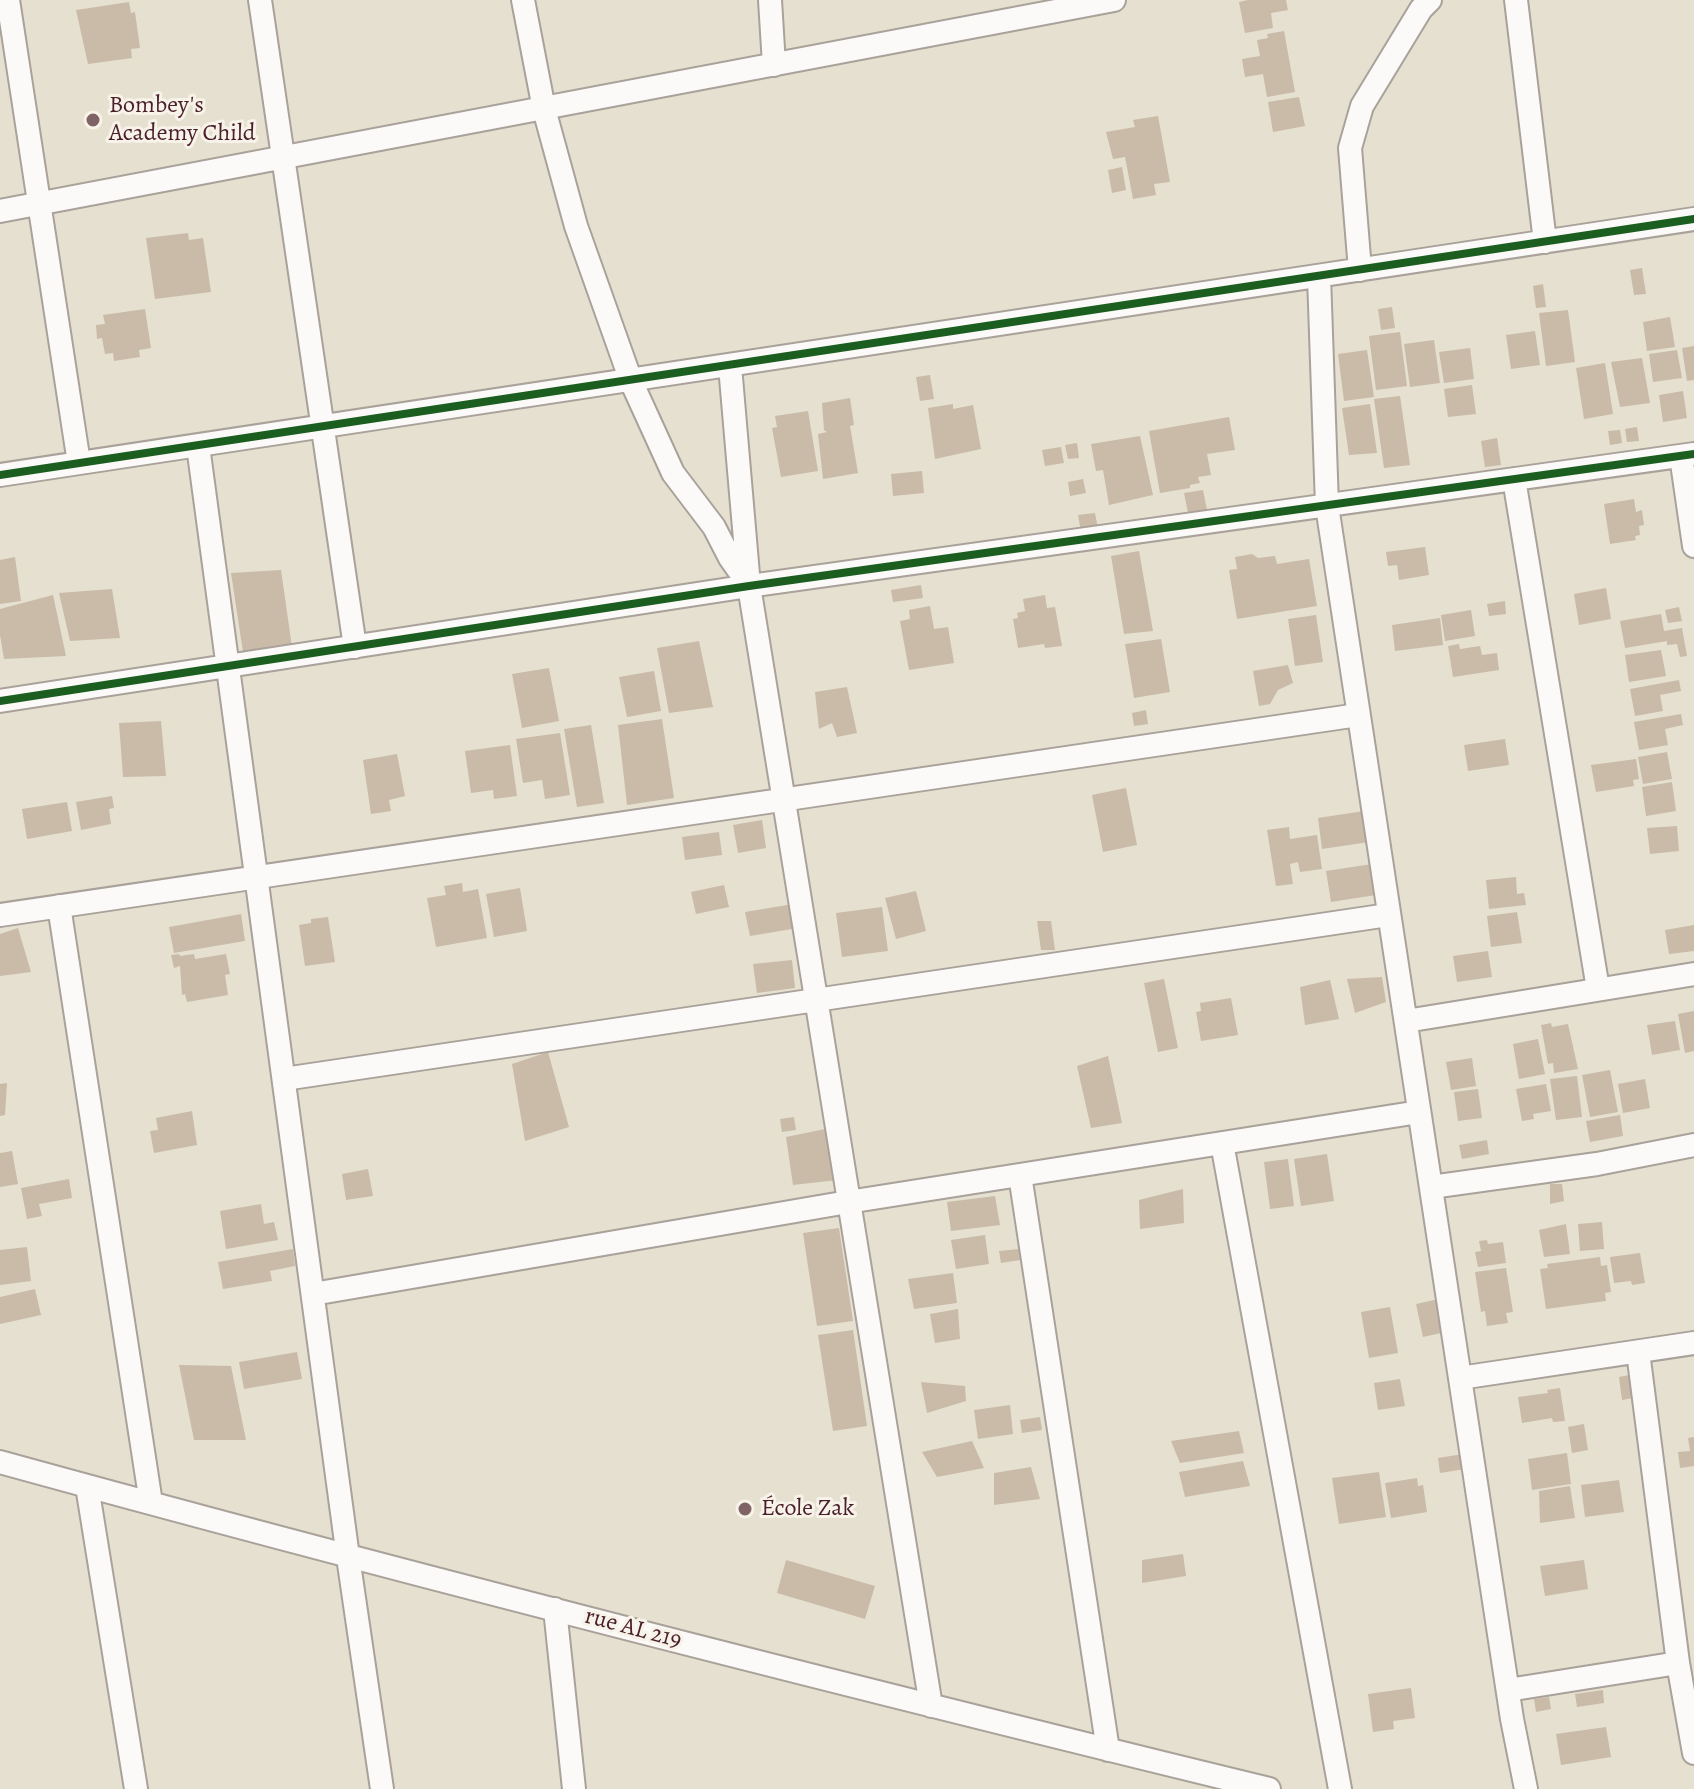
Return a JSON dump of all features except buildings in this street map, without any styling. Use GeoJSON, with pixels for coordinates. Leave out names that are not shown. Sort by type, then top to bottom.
{"type":"FeatureCollection","features":[{"type":"Feature","properties":{"kind":"street"},"geometry":{"type":"LineString","coordinates":[[8,0],[79,463]]}},
{"type":"Feature","properties":{"kind":"street"},"geometry":{"type":"LineString","coordinates":[[260,0],[355,647]]}},
{"type":"Feature","properties":{"kind":"street"},"geometry":{"type":"LineString","coordinates":[[523,0],[544,109],[576,226],[631,381],[673,473],[714,527],[749,586]]}},
{"type":"Feature","properties":{"kind":"street"},"geometry":{"type":"LineString","coordinates":[[770,0],[774,65]]}},
{"type":"Feature","properties":{"kind":"street"},"geometry":{"type":"LineString","coordinates":[[0,211],[1114,0]]}},
{"type":"Feature","properties":{"kind":"street"},"geometry":{"type":"LineString","coordinates":[[1360,270],[1350,148],[1362,106],[1421,9],[1430,0]]}},
{"type":"Feature","properties":{"kind":"street"},"geometry":{"type":"LineString","coordinates":[[1516,0],[1545,242]]}},
{"type":"Feature","properties":{"kind":"street"},"geometry":{"type":"LineString","coordinates":[[0,475],[1694,219]]}},
{"type":"Feature","properties":{"kind":"street"},"geometry":{"type":"LineString","coordinates":[[1319,276],[1327,506],[1508,1690],[1526,1789]]}},
{"type":"Feature","properties":{"kind":"street"},"geometry":{"type":"LineString","coordinates":[[730,366],[749,586],[931,1706]]}},
{"type":"Feature","properties":{"kind":"street"},"geometry":{"type":"LineString","coordinates":[[198,446],[382,1789]]}},
{"type":"Feature","properties":{"kind":"street"},"geometry":{"type":"LineString","coordinates":[[0,701],[749,586],[1688,455],[1694,546]]}},
{"type":"Feature","properties":{"kind":"street"},"geometry":{"type":"LineString","coordinates":[[1514,479],[1598,989]]}},
{"type":"Feature","properties":{"kind":"street"},"geometry":{"type":"LineString","coordinates":[[0,915],[1358,715]]}},
{"type":"Feature","properties":{"kind":"street"},"geometry":{"type":"LineString","coordinates":[[59,906],[151,1503]]}},
{"type":"Feature","properties":{"kind":"street"},"geometry":{"type":"LineString","coordinates":[[284,1079],[1388,915]]}},
{"type":"Feature","properties":{"kind":"street"},"geometry":{"type":"LineString","coordinates":[[1406,1021],[1694,974]]}},
{"type":"Feature","properties":{"kind":"street"},"geometry":{"type":"LineString","coordinates":[[313,1294],[848,1202],[1419,1112]]}},
{"type":"Feature","properties":{"kind":"street"},"geometry":{"type":"LineString","coordinates":[[1222,1143],[1340,1789]]}},
{"type":"Feature","properties":{"kind":"street"},"geometry":{"type":"LineString","coordinates":[[1431,1187],[1597,1164],[1694,1145]]}},
{"type":"Feature","properties":{"kind":"street"},"geometry":{"type":"LineString","coordinates":[[1020,1175],[1108,1750]]}},
{"type":"Feature","properties":{"kind":"street"},"geometry":{"type":"LineString","coordinates":[[1460,1378],[1694,1343]]}},
{"type":"Feature","properties":{"kind":"street"},"geometry":{"type":"LineString","coordinates":[[1638,1352],[1678,1663],[1694,1753]]}},
{"type":"Feature","properties":{"kind":"street","name":"rue AL 219"},"geometry":{"type":"LineString","coordinates":[[0,1462],[348,1557],[1269,1789]]}},
{"type":"Feature","properties":{"kind":"street"},"geometry":{"type":"LineString","coordinates":[[87,1486],[136,1789]]}},
{"type":"Feature","properties":{"kind":"street"},"geometry":{"type":"LineString","coordinates":[[555,1609],[574,1789]]}},
{"type":"Feature","properties":{"kind":"street"},"geometry":{"type":"LineString","coordinates":[[1508,1690],[1678,1663]]}},
{"type":"Feature","properties":{"kind":"cycle path"},"geometry":{"type":"LineString","coordinates":[[0,475],[1694,219]]}},
{"type":"Feature","properties":{"kind":"cycle path"},"geometry":{"type":"LineString","coordinates":[[0,701],[749,586],[1694,454]]}},
{"type":"Feature","properties":{"kind":"place","name":"Bombey's Academy Child"},"geometry":{"type":"Point","coordinates":[93,120]}},
{"type":"Feature","properties":{"kind":"place","name":"École Zak"},"geometry":{"type":"Point","coordinates":[745,1509]}}]}
